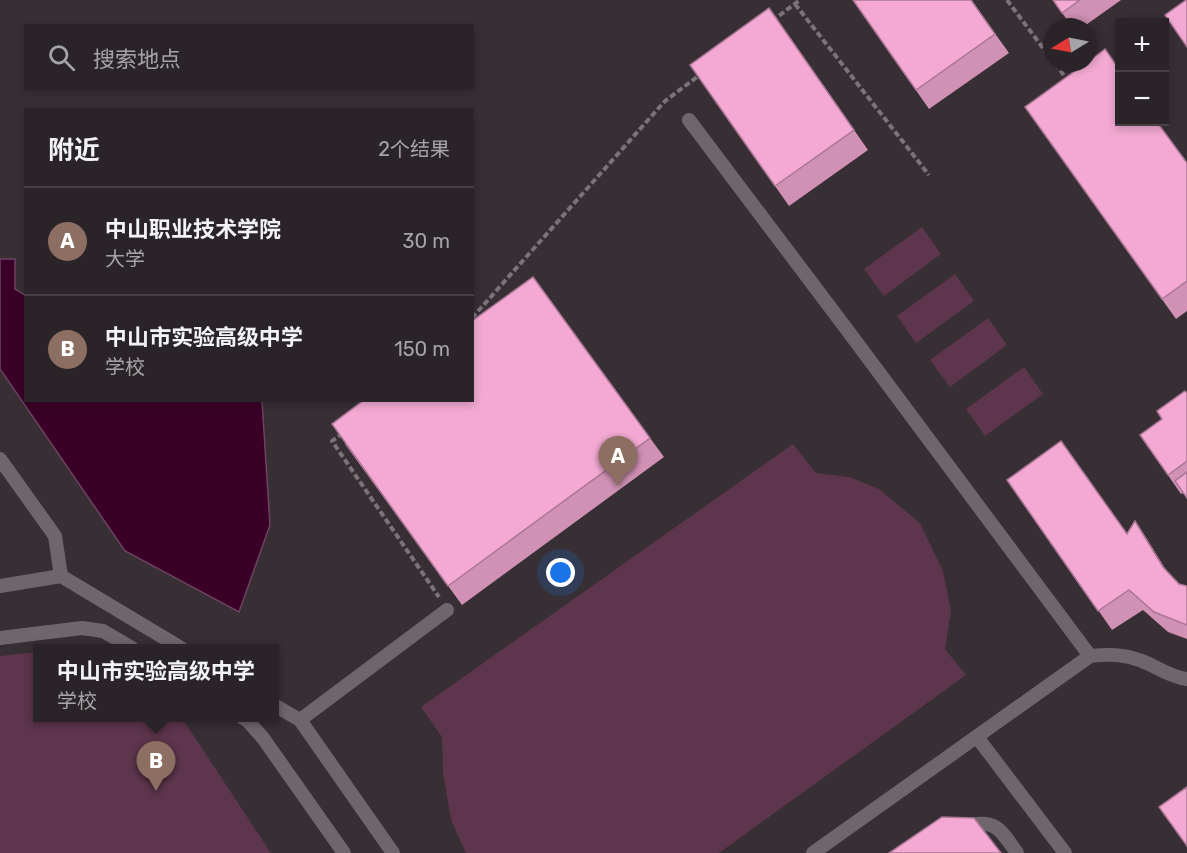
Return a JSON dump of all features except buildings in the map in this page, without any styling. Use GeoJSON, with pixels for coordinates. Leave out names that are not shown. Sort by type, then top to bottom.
{"type":"FeatureCollection","features":[{"type":"Feature","properties":{"kind":"lane"},"geometry":{"type":"LineString","coordinates":[[689,120],[1089,656]]}},
{"type":"Feature","properties":{"kind":"lane"},"geometry":{"type":"LineString","coordinates":[[0,459],[55,536],[61,576]]}},
{"type":"Feature","properties":{"kind":"lane"},"geometry":{"type":"LineString","coordinates":[[0,586],[61,576],[174,644]]}},
{"type":"Feature","properties":{"kind":"lane"},"geometry":{"type":"LineString","coordinates":[[300,720],[447,610]]}},
{"type":"Feature","properties":{"kind":"lane"},"geometry":{"type":"LineString","coordinates":[[0,638],[81,628],[103,631],[125,644]]}},
{"type":"Feature","properties":{"kind":"lane"},"geometry":{"type":"LineString","coordinates":[[813,853],[1089,656],[1117,654],[1142,661],[1187,679]]}},
{"type":"Feature","properties":{"kind":"lane"},"geometry":{"type":"LineString","coordinates":[[279,708],[300,720],[393,853]]}},
{"type":"Feature","properties":{"kind":"lane"},"geometry":{"type":"LineString","coordinates":[[249,722],[263,738],[344,853]]}},
{"type":"Feature","properties":{"kind":"lane"},"geometry":{"type":"LineString","coordinates":[[976,737],[1065,853]]}},
{"type":"Feature","properties":{"kind":"lane"},"geometry":{"type":"LineString","coordinates":[[955,833],[964,826],[986,823],[1000,830],[1017,853]]}},
{"type":"Feature","properties":{"kind":"path"},"geometry":{"type":"LineString","coordinates":[[767,25],[800,0]]}},
{"type":"Feature","properties":{"kind":"path"},"geometry":{"type":"LineString","coordinates":[[1007,0],[1043,48]]}},
{"type":"Feature","properties":{"kind":"path"},"geometry":{"type":"LineString","coordinates":[[795,4],[929,175]]}},
{"type":"Feature","properties":{"kind":"path"},"geometry":{"type":"LineString","coordinates":[[1061,72],[1065,77]]}},
{"type":"Feature","properties":{"kind":"path"},"geometry":{"type":"LineString","coordinates":[[474,316],[665,101],[702,73]]}},
{"type":"Feature","properties":{"kind":"path"},"geometry":{"type":"LineString","coordinates":[[349,428],[332,441],[447,610]]}},
{"type":"Feature","properties":{"kind":"shaded area"},"geometry":{"type":"Polygon","coordinates":[[[922,227],[941,254],[884,296],[864,269],[922,227]]]}},
{"type":"Feature","properties":{"kind":"shaded area"},"geometry":{"type":"Polygon","coordinates":[[[0,259],[15,259],[15,289],[24,294],[24,402],[262,402],[270,525],[239,612],[125,551],[0,369],[0,259]]]}},
{"type":"Feature","properties":{"kind":"shaded area"},"geometry":{"type":"Polygon","coordinates":[[[955,274],[974,301],[916,343],[897,316],[955,274]]]}},
{"type":"Feature","properties":{"kind":"shaded area"},"geometry":{"type":"Polygon","coordinates":[[[988,318],[1007,345],[950,387],[930,360],[988,318]]]}},
{"type":"Feature","properties":{"kind":"shaded area"},"geometry":{"type":"Polygon","coordinates":[[[1024,367],[1043,394],[985,436],[966,409],[1024,367]]]}},
{"type":"Feature","properties":{"kind":"shaded area"},"geometry":{"type":"Polygon","coordinates":[[[793,444],[816,473],[849,477],[879,489],[920,523],[943,571],[951,611],[945,649],[966,675],[719,853],[466,853],[451,820],[443,772],[442,737],[421,707],[793,444]]]}},
{"type":"Feature","properties":{"kind":"shaded area"},"geometry":{"type":"Polygon","coordinates":[[[33,652],[33,722],[185,722],[271,853],[0,853],[0,656],[33,652]]]}},
{"type":"Feature","properties":{"kind":"place","name":"中山职业技术学院"},"geometry":{"type":"Point","coordinates":[618,486]}},
{"type":"Feature","properties":{"kind":"place","name":"中山市实验高级中学"},"geometry":{"type":"Point","coordinates":[156,791]}}]}
